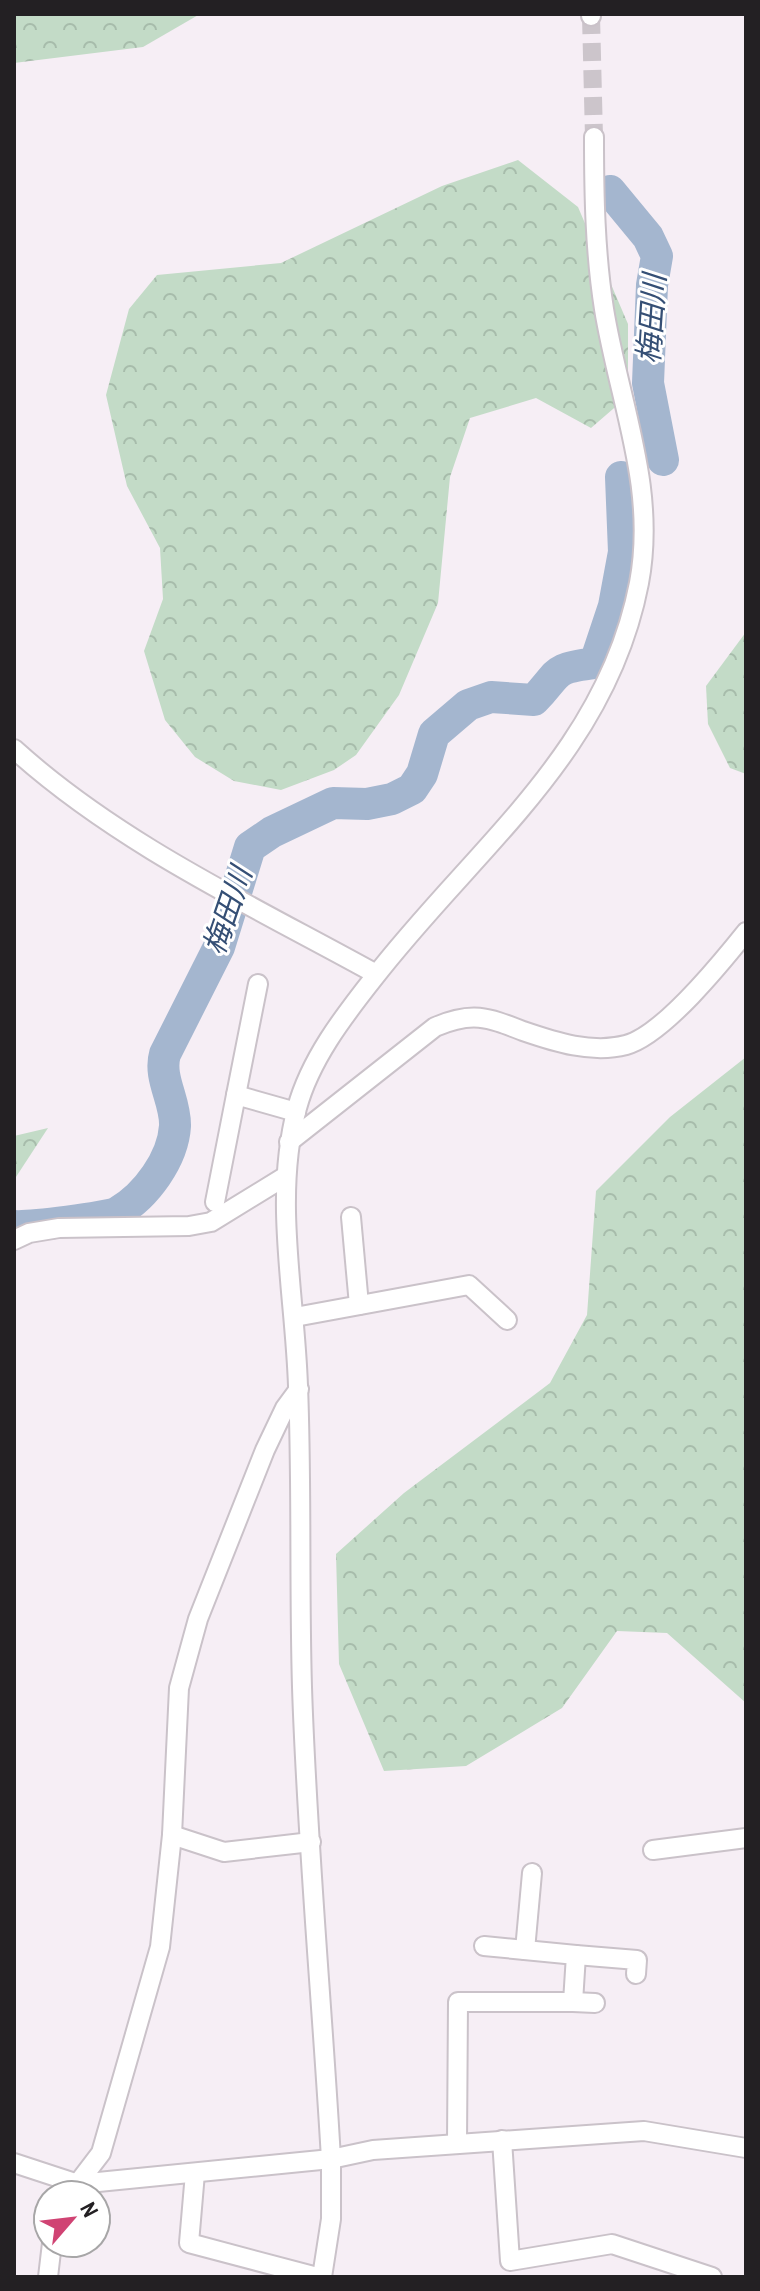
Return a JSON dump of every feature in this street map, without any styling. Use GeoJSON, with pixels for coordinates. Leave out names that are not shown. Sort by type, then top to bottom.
{"type":"FeatureCollection","features":[{"type":"Feature","properties":{"kind":"street"},"geometry":{"type":"LineString","coordinates":[[195,2173],[189,2243],[320,2277],[331,2219],[331,2159],[302,1689],[299,1389],[285,1213],[289,1142],[296,1112],[319,1058],[376,974],[565,756],[612,675],[633,609],[643,542],[640,462],[605,314],[595,220],[594,137]]}},
{"type":"Feature","properties":{"kind":"street"},"geometry":{"type":"LineString","coordinates":[[14,749],[89,808],[152,848],[376,974]]}},
{"type":"Feature","properties":{"kind":"street"},"geometry":{"type":"LineString","coordinates":[[289,1142],[435,1027],[462,1016],[483,1017],[572,1045],[604,1048],[630,1044],[647,1035],[709,978],[746,932]]}},
{"type":"Feature","properties":{"kind":"street"},"geometry":{"type":"LineString","coordinates":[[215,1202],[258,984]]}},
{"type":"Feature","properties":{"kind":"street"},"geometry":{"type":"LineString","coordinates":[[236,1095],[296,1112]]}},
{"type":"Feature","properties":{"kind":"street"},"geometry":{"type":"LineString","coordinates":[[14,1240],[29,1233],[59,1228],[189,1226],[211,1222],[286,1176]]}},
{"type":"Feature","properties":{"kind":"street"},"geometry":{"type":"LineString","coordinates":[[351,1217],[359,1305]]}},
{"type":"Feature","properties":{"kind":"street"},"geometry":{"type":"LineString","coordinates":[[295,1317],[469,1285],[507,1320]]}},
{"type":"Feature","properties":{"kind":"street"},"geometry":{"type":"LineString","coordinates":[[81,2179],[101,2153],[160,1947],[172,1835],[179,1688],[198,1619],[265,1450],[285,1408],[299,1389]]}},
{"type":"Feature","properties":{"kind":"street"},"geometry":{"type":"LineString","coordinates":[[172,1835],[224,1852],[311,1842]]}},
{"type":"Feature","properties":{"kind":"street"},"geometry":{"type":"LineString","coordinates":[[653,1850],[746,1838]]}},
{"type":"Feature","properties":{"kind":"street"},"geometry":{"type":"LineString","coordinates":[[525,1950],[532,1873]]}},
{"type":"Feature","properties":{"kind":"street"},"geometry":{"type":"LineString","coordinates":[[484,1946],[637,1960],[636,1974]]}},
{"type":"Feature","properties":{"kind":"street"},"geometry":{"type":"LineString","coordinates":[[573,2002],[576,1955]]}},
{"type":"Feature","properties":{"kind":"street"},"geometry":{"type":"LineString","coordinates":[[457,2144],[458,2002],[595,2003]]}},
{"type":"Feature","properties":{"kind":"street"},"geometry":{"type":"LineString","coordinates":[[112,2185],[331,2159],[373,2150],[644,2131],[746,2148]]}},
{"type":"Feature","properties":{"kind":"street"},"geometry":{"type":"LineString","coordinates":[[502,2140],[510,2261],[612,2244],[712,2277]]}},
{"type":"Feature","properties":{"kind":"street"},"geometry":{"type":"LineString","coordinates":[[14,2163],[49,2179]]}},
{"type":"Feature","properties":{"kind":"green space"},"geometry":{"type":"Polygon","coordinates":[[[14,14],[200,14],[143,47],[14,63],[14,14]]]}},
{"type":"Feature","properties":{"kind":"green space"},"geometry":{"type":"Polygon","coordinates":[[[518,160],[578,207],[628,324],[628,396],[591,428],[536,398],[470,418],[450,477],[438,603],[399,695],[356,755],[334,770],[281,790],[234,781],[195,757],[165,720],[144,651],[163,599],[160,548],[127,486],[106,395],[129,309],[157,275],[281,263],[442,186],[518,160]]]}},
{"type":"Feature","properties":{"kind":"green space"},"geometry":{"type":"Polygon","coordinates":[[[746,632],[746,774],[730,768],[708,724],[706,686],[746,632]]]}},
{"type":"Feature","properties":{"kind":"green space"},"geometry":{"type":"Polygon","coordinates":[[[746,1057],[746,1703],[667,1633],[617,1631],[562,1708],[466,1766],[384,1771],[339,1664],[336,1554],[404,1493],[550,1383],[587,1315],[596,1191],[670,1117],[746,1057]]]}},
{"type":"Feature","properties":{"kind":"green space"},"geometry":{"type":"Polygon","coordinates":[[[48,1128],[14,1180],[14,1136],[48,1128]]]}},
{"type":"Feature","properties":{"kind":"waterway","name":"梅田川"},"geometry":{"type":"LineString","coordinates":[[610,191],[648,237],[657,256],[652,285],[648,383],[663,460]]}},
{"type":"Feature","properties":{"kind":"waterway","name":"梅田川"},"geometry":{"type":"LineString","coordinates":[[14,1226],[68,1222],[118,1212],[138,1196],[156,1175],[169,1151],[175,1126],[165,1081],[165,1054],[219,947],[250,847],[272,832],[333,803],[367,804],[392,799],[412,789],[422,774],[434,734],[468,705],[491,697],[534,700],[558,673],[570,667],[595,663],[614,606],[624,552],[621,477]]}},
{"type":"Feature","properties":{"kind":"tunnel"},"geometry":{"type":"LineString","coordinates":[[591,16],[594,137]]}}]}
